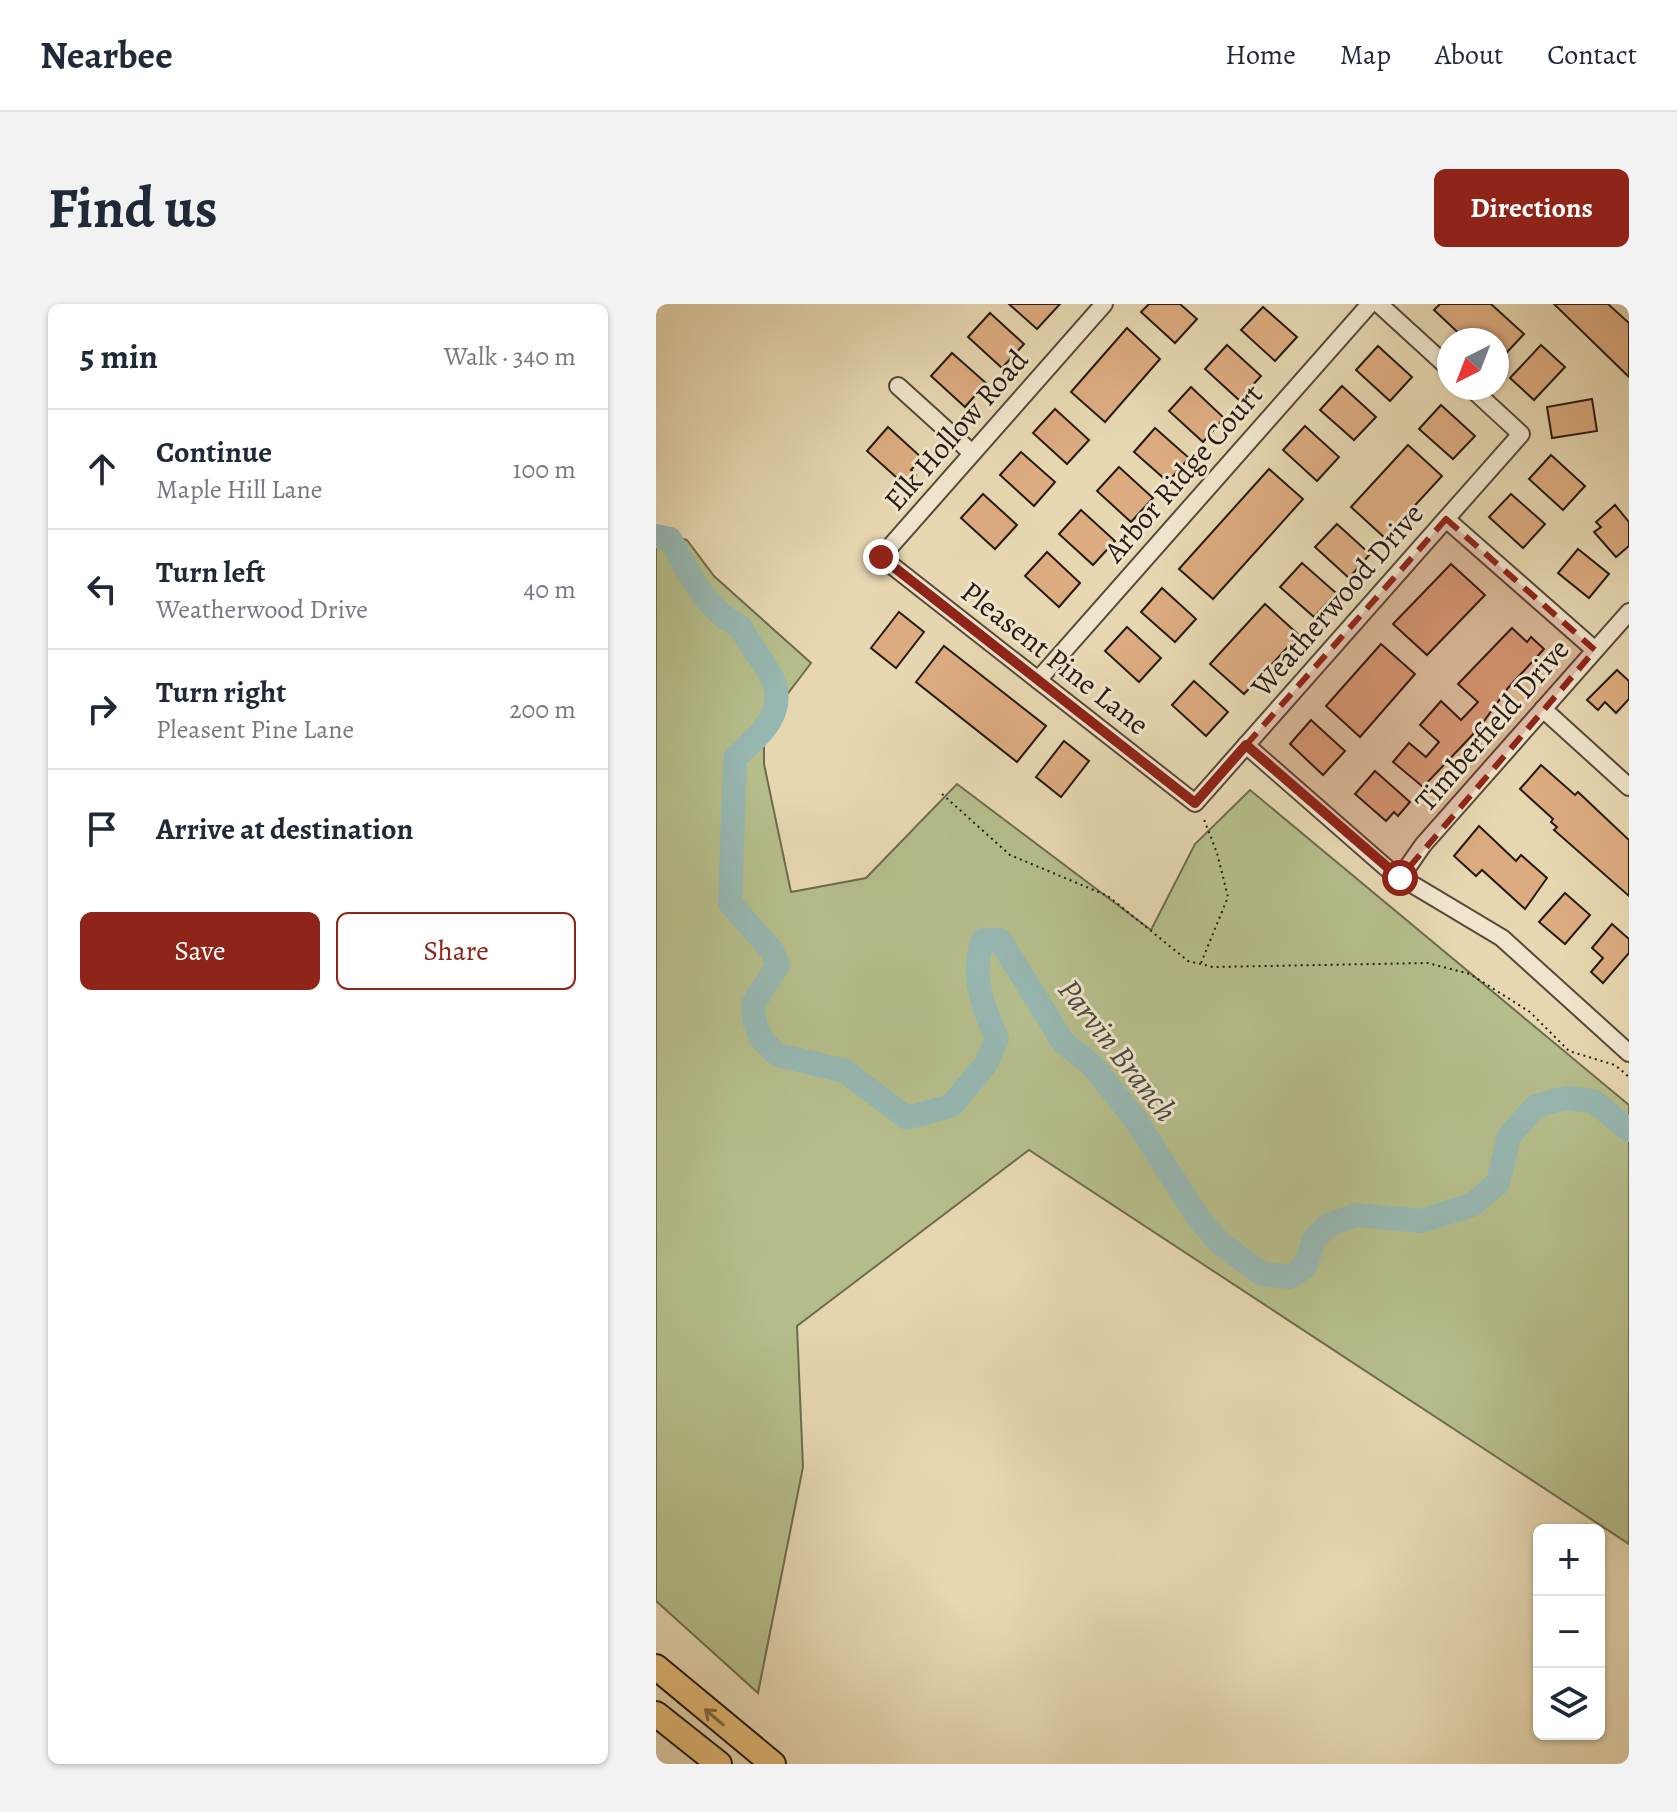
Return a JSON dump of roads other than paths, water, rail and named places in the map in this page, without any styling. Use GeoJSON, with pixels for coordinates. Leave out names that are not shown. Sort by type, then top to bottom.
{"type":"FeatureCollection","features":[{"type":"Feature","properties":{"kind":"highway"},"geometry":{"type":"LineString","coordinates":[[656,1667],[773,1764]]}},
{"type":"Feature","properties":{"kind":"highway"},"geometry":{"type":"LineString","coordinates":[[656,1714],[716,1762]]}},
{"type":"Feature","properties":{"kind":"street","name":"Elk Hollow Road"},"geometry":{"type":"LineString","coordinates":[[881,557],[1104,304]]}},
{"type":"Feature","properties":{"kind":"street","name":"Arbor Ridge Court"},"geometry":{"type":"LineString","coordinates":[[1038,680],[1370,304]]}},
{"type":"Feature","properties":{"kind":"street"},"geometry":{"type":"LineString","coordinates":[[1379,304],[1437,357]]}},
{"type":"Feature","properties":{"kind":"street"},"geometry":{"type":"LineString","coordinates":[[898,386],[972,453]]}},
{"type":"Feature","properties":{"kind":"street","name":"Weatherwood Drive"},"geometry":{"type":"LineString","coordinates":[[1199,810],[1246,745],[1521,434],[1484,400]]}},
{"type":"Feature","properties":{"kind":"street"},"geometry":{"type":"LineString","coordinates":[[1446,519],[1595,650]]}},
{"type":"Feature","properties":{"kind":"street","name":"Pleasent Pine Lane"},"geometry":{"type":"LineString","coordinates":[[881,557],[1199,810]]}},
{"type":"Feature","properties":{"kind":"street","name":"Timberfield Drive"},"geometry":{"type":"LineString","coordinates":[[1400,878],[1423,845],[1629,612]]}},
{"type":"Feature","properties":{"kind":"street"},"geometry":{"type":"LineString","coordinates":[[1543,709],[1629,787]]}},
{"type":"Feature","properties":{"kind":"street"},"geometry":{"type":"LineString","coordinates":[[1246,745],[1400,878],[1502,938],[1629,1053]]}},
{"type":"Feature","properties":{"kind":"waterway","name":"Parvin Branch"},"geometry":{"type":"LineString","coordinates":[[656,536],[670,539],[708,601],[741,627],[773,680],[776,693],[773,715],[735,758],[730,903],[772,951],[778,965],[753,1004],[755,1023],[762,1040],[778,1055],[845,1071],[907,1118],[951,1106],[986,1064],[997,1039],[983,1003],[978,966],[983,940],[1000,940],[1063,1042],[1093,1066],[1135,1119],[1199,1219],[1220,1243],[1262,1274],[1290,1277],[1305,1267],[1314,1239],[1329,1225],[1356,1215],[1421,1221],[1472,1205],[1498,1183],[1509,1136],[1536,1106],[1565,1098],[1593,1101],[1629,1130]]}}]}
